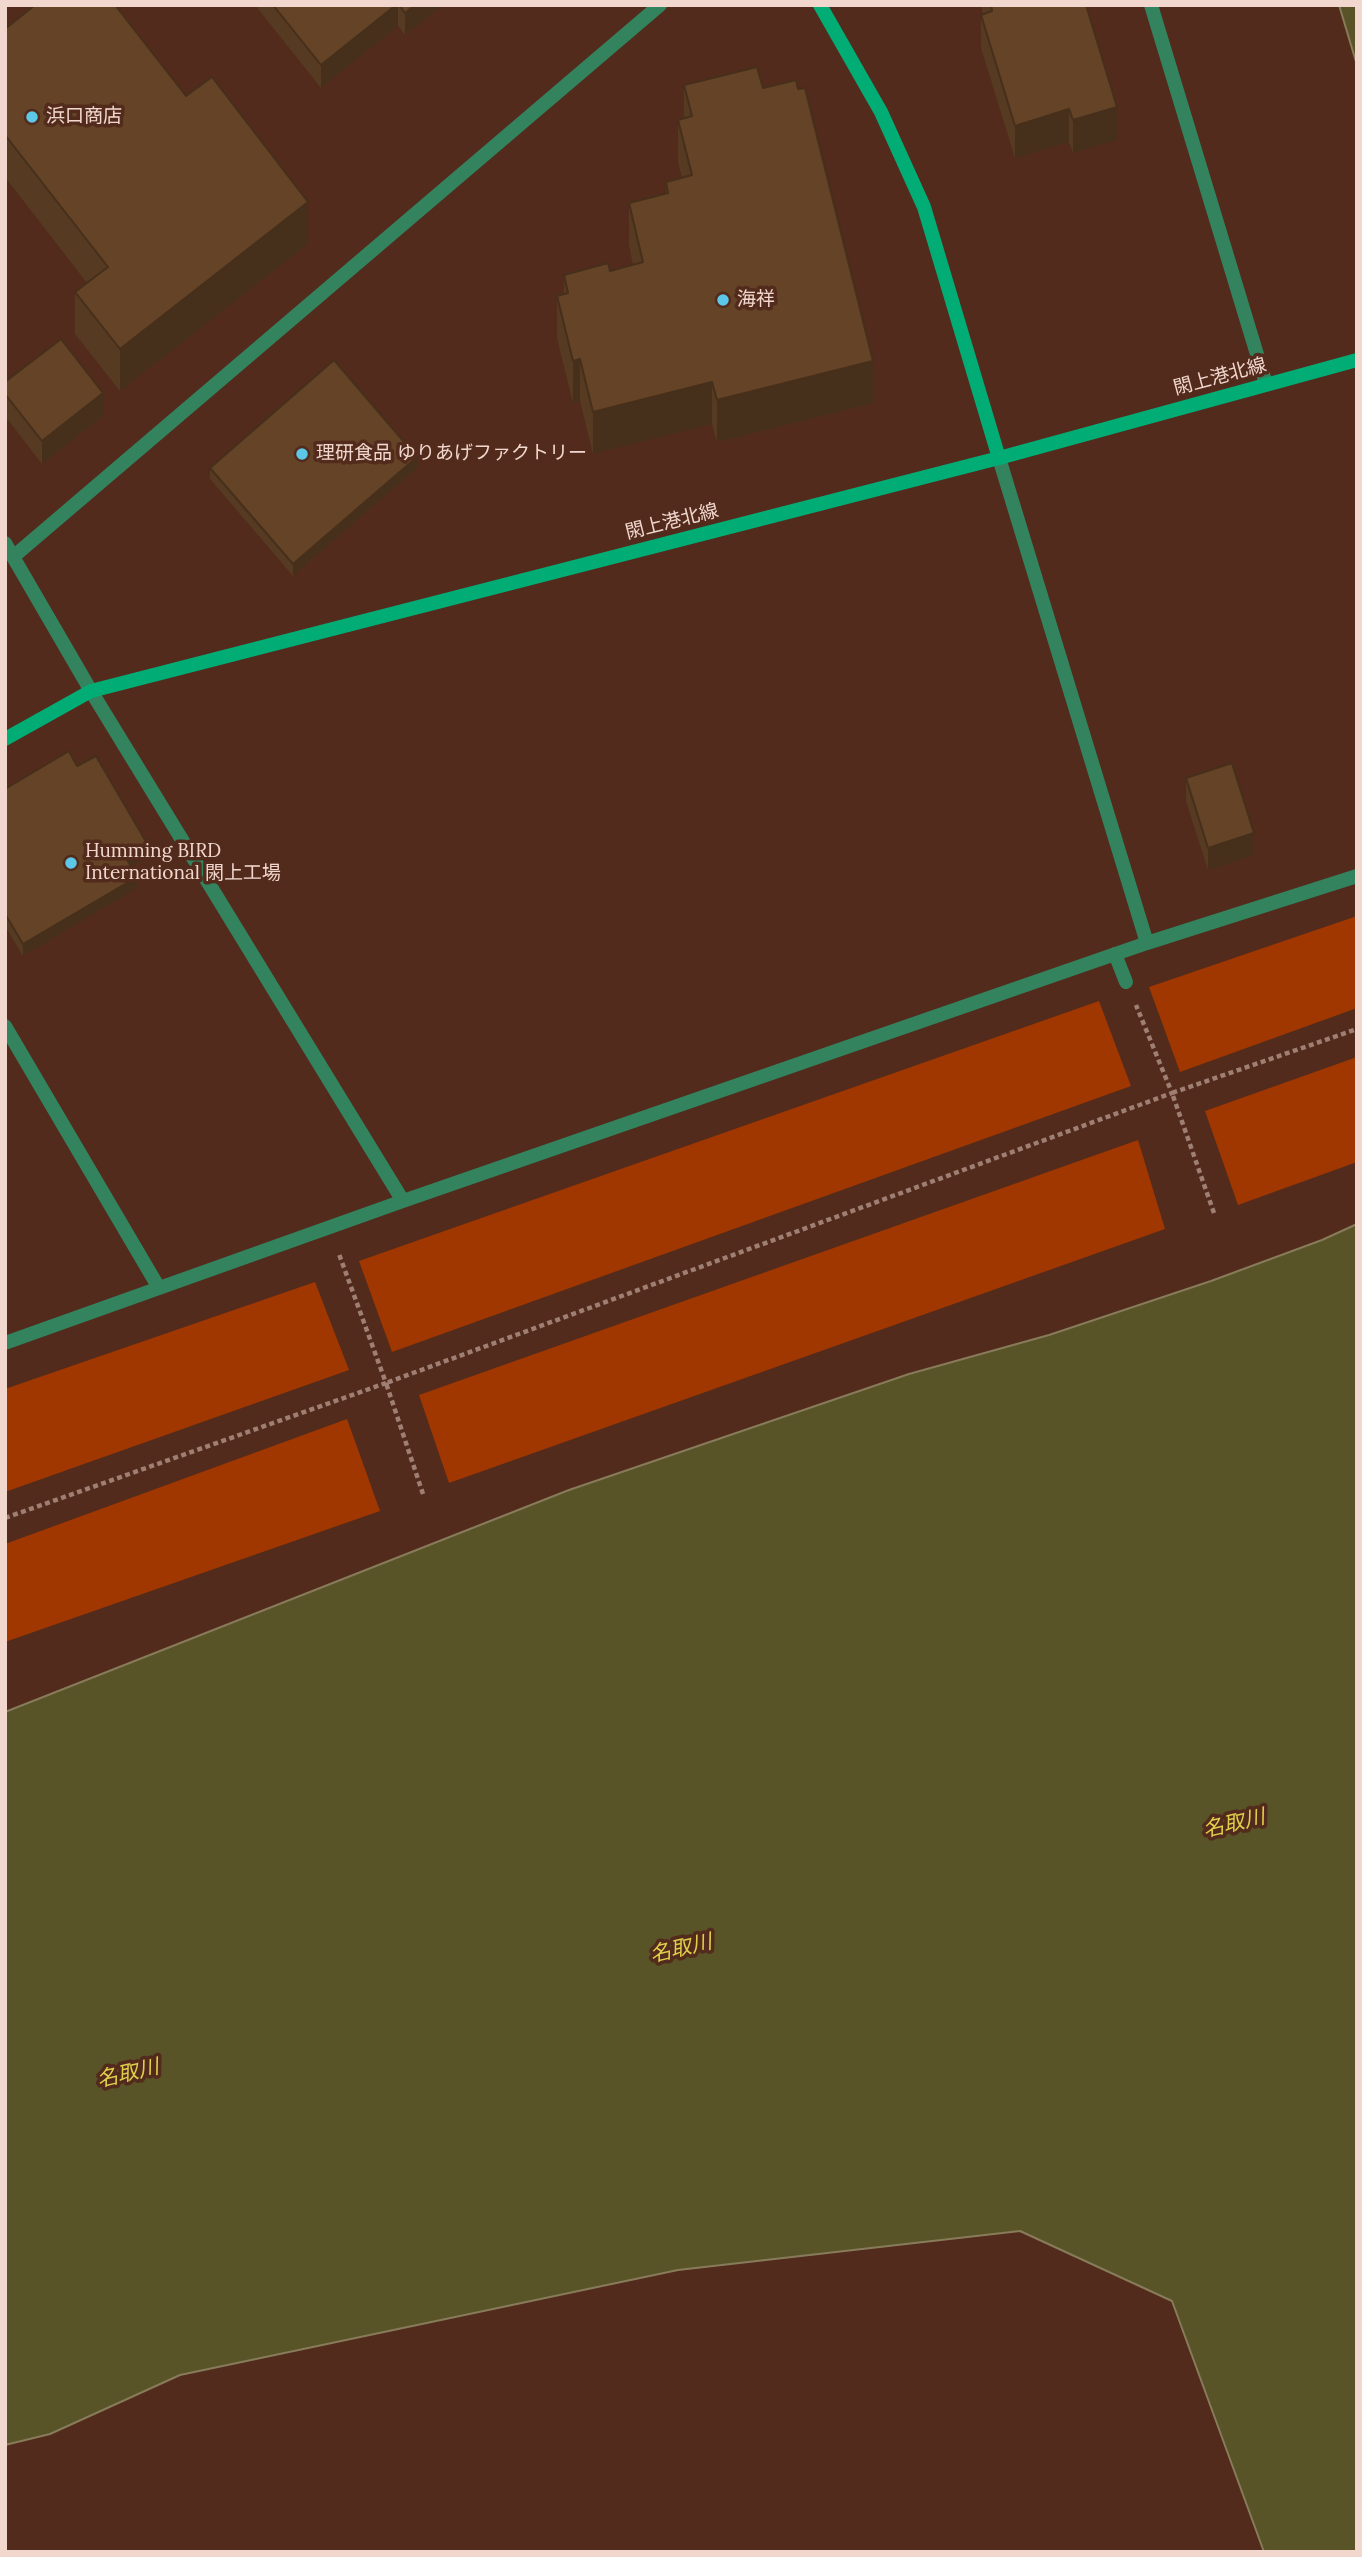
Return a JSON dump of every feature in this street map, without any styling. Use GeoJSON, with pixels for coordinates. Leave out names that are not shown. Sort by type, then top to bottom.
{"type":"FeatureCollection","features":[{"type":"Feature","properties":{"kind":"street"},"geometry":{"type":"LineString","coordinates":[[13,557],[660,5]]}},
{"type":"Feature","properties":{"kind":"street"},"geometry":{"type":"LineString","coordinates":[[820,5],[881,113],[924,206],[1147,943]]}},
{"type":"Feature","properties":{"kind":"street"},"geometry":{"type":"LineString","coordinates":[[1151,5],[1266,384]]}},
{"type":"Feature","properties":{"kind":"street","name":"閖上港北線"},"geometry":{"type":"LineString","coordinates":[[5,740],[91,691],[999,458],[1357,360]]}},
{"type":"Feature","properties":{"kind":"street"},"geometry":{"type":"LineString","coordinates":[[5,543],[91,691],[403,1201]]}},
{"type":"Feature","properties":{"kind":"street"},"geometry":{"type":"LineString","coordinates":[[5,1343],[403,1201],[1115,954],[1357,876]]}},
{"type":"Feature","properties":{"kind":"street"},"geometry":{"type":"LineString","coordinates":[[1115,954],[1126,982]]}},
{"type":"Feature","properties":{"kind":"street"},"geometry":{"type":"LineString","coordinates":[[5,1026],[159,1288]]}},
{"type":"Feature","properties":{"kind":"path"},"geometry":{"type":"LineString","coordinates":[[1126,982],[1172,1093],[1214,1213]]}},
{"type":"Feature","properties":{"kind":"path"},"geometry":{"type":"LineString","coordinates":[[5,1518],[386,1383],[1172,1093],[1357,1028]]}},
{"type":"Feature","properties":{"kind":"path"},"geometry":{"type":"LineString","coordinates":[[345,1271],[423,1494]]}},
{"type":"Feature","properties":{"kind":"shaded area"},"geometry":{"type":"Polygon","coordinates":[[[1357,916],[1357,1008],[1180,1072],[1149,987],[1357,916]]]}},
{"type":"Feature","properties":{"kind":"shaded area"},"geometry":{"type":"Polygon","coordinates":[[[1099,1001],[1131,1086],[392,1352],[359,1261],[1099,1001]]]}},
{"type":"Feature","properties":{"kind":"shaded area"},"geometry":{"type":"Polygon","coordinates":[[[1357,1057],[1357,1162],[1238,1205],[1205,1111],[1357,1057]]]}},
{"type":"Feature","properties":{"kind":"shaded area"},"geometry":{"type":"Polygon","coordinates":[[[1138,1140],[1165,1229],[449,1483],[419,1395],[1138,1140]]]}},
{"type":"Feature","properties":{"kind":"shaded area"},"geometry":{"type":"Polygon","coordinates":[[[315,1282],[349,1370],[5,1492],[5,1389],[315,1282]]]}},
{"type":"Feature","properties":{"kind":"shaded area"},"geometry":{"type":"Polygon","coordinates":[[[347,1419],[380,1511],[5,1642],[5,1544],[347,1419]]]}},
{"type":"Feature","properties":{"kind":"water"},"geometry":{"type":"Polygon","coordinates":[[[1339,5],[1357,5],[1357,65],[1339,5]]]}},
{"type":"Feature","properties":{"kind":"water","name":"名取川"},"geometry":{"type":"Polygon","coordinates":[[[1357,1224],[1357,2552],[1264,2552],[1172,2301],[1020,2231],[678,2270],[180,2375],[50,2434],[5,2445],[5,1712],[569,1490],[909,1374],[1049,1335],[1211,1281],[1322,1240],[1357,1224]]]}},
{"type":"Feature","properties":{"kind":"building"},"geometry":{"type":"Polygon","coordinates":[[[35,5],[115,5],[186,96],[212,77],[308,202],[120,349],[75,292],[108,267],[5,135],[5,29],[35,5]]]}},
{"type":"Feature","properties":{"kind":"building"},"geometry":{"type":"Polygon","coordinates":[[[273,5],[396,5],[321,65],[273,5]]]}},
{"type":"Feature","properties":{"kind":"building"},"geometry":{"type":"Polygon","coordinates":[[[399,5],[415,5],[405,13],[399,5]]]}},
{"type":"Feature","properties":{"kind":"building"},"geometry":{"type":"Polygon","coordinates":[[[991,5],[1086,5],[1117,107],[1073,120],[1069,109],[1015,126],[981,15],[992,11],[991,5]]]}},
{"type":"Feature","properties":{"kind":"building"},"geometry":{"type":"Polygon","coordinates":[[[757,67],[763,88],[796,80],[798,89],[805,88],[873,361],[717,400],[712,382],[593,412],[580,359],[573,361],[557,296],[568,293],[564,275],[608,263],[610,271],[643,262],[629,203],[668,193],[666,182],[692,175],[678,120],[692,116],[684,85],[757,67]]]}},
{"type":"Feature","properties":{"kind":"building"},"geometry":{"type":"Polygon","coordinates":[[[61,339],[103,393],[42,441],[5,394],[5,382],[61,339]]]}},
{"type":"Feature","properties":{"kind":"building"},"geometry":{"type":"Polygon","coordinates":[[[334,360],[417,457],[293,564],[210,468],[334,360]]]}},
{"type":"Feature","properties":{"kind":"building","name":"Humming BIRD International 閖上工場"},"geometry":{"type":"Polygon","coordinates":[[[69,751],[77,766],[96,756],[148,845],[126,858],[137,877],[23,944],[5,914],[5,789],[69,751]]]}},
{"type":"Feature","properties":{"kind":"building"},"geometry":{"type":"Polygon","coordinates":[[[1232,763],[1254,833],[1208,848],[1186,778],[1232,763]]]}},
{"type":"Feature","properties":{"kind":"place","name":"浜口商店"},"geometry":{"type":"Point","coordinates":[32,117]}},
{"type":"Feature","properties":{"kind":"place","name":"海祥"},"geometry":{"type":"Point","coordinates":[723,300]}},
{"type":"Feature","properties":{"kind":"place","name":"理研食品 ゆりあげファクトリー"},"geometry":{"type":"Point","coordinates":[302,454]}},
{"type":"Feature","properties":{"kind":"place","name":"Humming BIRD International 閖上工場"},"geometry":{"type":"Point","coordinates":[71,863]}}]}
